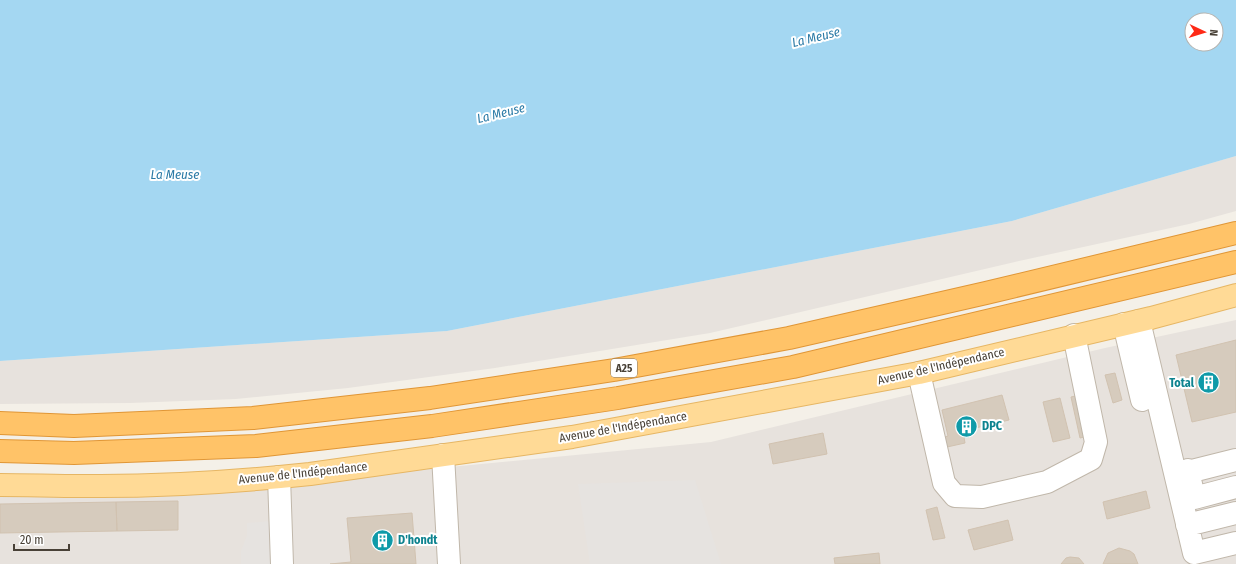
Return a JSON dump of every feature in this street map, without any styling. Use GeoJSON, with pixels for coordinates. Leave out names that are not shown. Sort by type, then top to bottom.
{"type":"FeatureCollection","features":[{"type":"Feature","properties":{"kind":"highway","name":"A25"},"geometry":{"type":"LineString","coordinates":[[0,423],[74,426],[253,418],[438,397],[614,370],[789,338],[986,293],[1236,233]]}},
{"type":"Feature","properties":{"kind":"highway","name":"A25"},"geometry":{"type":"LineString","coordinates":[[0,451],[74,453],[256,446],[432,426],[610,400],[793,366],[1236,262]]}},
{"type":"Feature","properties":{"kind":"main road","name":"Avenue de l'Indépendance"},"geometry":{"type":"LineString","coordinates":[[0,485],[83,486],[184,483],[279,477],[310,474],[572,437],[919,373],[1138,321],[1236,295]]}},
{"type":"Feature","properties":{"kind":"lane"},"geometry":{"type":"LineString","coordinates":[[1138,321],[1188,472],[1194,498],[1236,488]]}},
{"type":"Feature","properties":{"kind":"lane"},"geometry":{"type":"LineString","coordinates":[[1138,321],[1194,553],[1236,542]]}},
{"type":"Feature","properties":{"kind":"lane"},"geometry":{"type":"LineString","coordinates":[[1138,321],[1182,564]]}},
{"type":"Feature","properties":{"kind":"lane"},"geometry":{"type":"LineString","coordinates":[[919,373],[944,483],[955,496],[982,497],[1047,482],[1091,459],[1096,442],[1074,335]]}},
{"type":"Feature","properties":{"kind":"lane"},"geometry":{"type":"LineString","coordinates":[[443,455],[449,564]]}},
{"type":"Feature","properties":{"kind":"lane"},"geometry":{"type":"LineString","coordinates":[[1188,472],[1236,460]]}},
{"type":"Feature","properties":{"kind":"lane"},"geometry":{"type":"LineString","coordinates":[[279,477],[282,564]]}},
{"type":"Feature","properties":{"kind":"lane"},"geometry":{"type":"LineString","coordinates":[[1187,525],[1236,513]]}},
{"type":"Feature","properties":{"kind":"shaded area"},"geometry":{"type":"Polygon","coordinates":[[[1236,156],[1236,211],[1189,224],[1019,261],[710,333],[495,368],[348,388],[236,399],[130,403],[0,404],[0,361],[447,331],[1012,221],[1236,156]]]}},
{"type":"Feature","properties":{"kind":"shaded area"},"geometry":{"type":"Polygon","coordinates":[[[1236,320],[1236,564],[0,564],[0,496],[231,488],[711,442],[1105,348],[1236,320]]]}},
{"type":"Feature","properties":{"kind":"shaded area"},"geometry":{"type":"Polygon","coordinates":[[[695,480],[721,564],[590,564],[578,484],[695,480]]]}},
{"type":"Feature","properties":{"kind":"shaded area"},"geometry":{"type":"Polygon","coordinates":[[[270,521],[272,564],[241,564],[241,551],[247,535],[247,523],[270,521]]]}},
{"type":"Feature","properties":{"kind":"water","name":"La Meuse"},"geometry":{"type":"Polygon","coordinates":[[[0,0],[1236,0],[1236,156],[1012,221],[447,331],[0,361],[0,0]]]}},
{"type":"Feature","properties":{"kind":"building","name":"Total"},"geometry":{"type":"Polygon","coordinates":[[[1236,340],[1236,412],[1192,422],[1176,355],[1236,340]]]}},
{"type":"Feature","properties":{"kind":"building"},"geometry":{"type":"Polygon","coordinates":[[[1115,373],[1122,400],[1113,403],[1105,375],[1115,373]]]}},
{"type":"Feature","properties":{"kind":"building"},"geometry":{"type":"Polygon","coordinates":[[[1092,392],[1101,433],[1080,438],[1071,397],[1092,392]]]}},
{"type":"Feature","properties":{"kind":"building","name":"DPC"},"geometry":{"type":"Polygon","coordinates":[[[1002,395],[1009,420],[963,431],[965,443],[947,447],[945,437],[948,436],[942,410],[1002,395]]]}},
{"type":"Feature","properties":{"kind":"building"},"geometry":{"type":"Polygon","coordinates":[[[1060,398],[1070,438],[1053,442],[1043,402],[1060,398]]]}},
{"type":"Feature","properties":{"kind":"building"},"geometry":{"type":"Polygon","coordinates":[[[823,433],[827,454],[773,464],[769,444],[823,433]]]}},
{"type":"Feature","properties":{"kind":"building"},"geometry":{"type":"Polygon","coordinates":[[[1146,491],[1150,508],[1107,519],[1103,502],[1146,491]]]}},
{"type":"Feature","properties":{"kind":"building"},"geometry":{"type":"Polygon","coordinates":[[[178,501],[178,530],[117,531],[116,502],[178,501]]]}},
{"type":"Feature","properties":{"kind":"building"},"geometry":{"type":"Polygon","coordinates":[[[116,502],[117,531],[0,533],[0,504],[116,502]]]}},
{"type":"Feature","properties":{"kind":"building"},"geometry":{"type":"Polygon","coordinates":[[[937,507],[945,538],[933,540],[926,510],[937,507]]]}},
{"type":"Feature","properties":{"kind":"building","name":"D'hondt"},"geometry":{"type":"Polygon","coordinates":[[[412,513],[416,564],[330,564],[351,562],[347,518],[412,513]]]}},
{"type":"Feature","properties":{"kind":"building"},"geometry":{"type":"Polygon","coordinates":[[[1008,520],[1013,540],[974,550],[968,530],[1008,520]]]}},
{"type":"Feature","properties":{"kind":"building"},"geometry":{"type":"Polygon","coordinates":[[[1119,548],[1130,551],[1134,554],[1138,564],[1103,564],[1108,553],[1119,548]]]}},
{"type":"Feature","properties":{"kind":"building"},"geometry":{"type":"Polygon","coordinates":[[[879,553],[880,564],[835,564],[834,558],[879,553]]]}},
{"type":"Feature","properties":{"kind":"building"},"geometry":{"type":"Polygon","coordinates":[[[1066,558],[1079,558],[1084,564],[1061,564],[1066,558]]]}},
{"type":"Feature","properties":{"kind":"place","name":"Total"},"geometry":{"type":"Point","coordinates":[1209,383]}},
{"type":"Feature","properties":{"kind":"place","name":"DPC"},"geometry":{"type":"Point","coordinates":[966,426]}},
{"type":"Feature","properties":{"kind":"place","name":"D'hondt"},"geometry":{"type":"Point","coordinates":[382,540]}}]}
